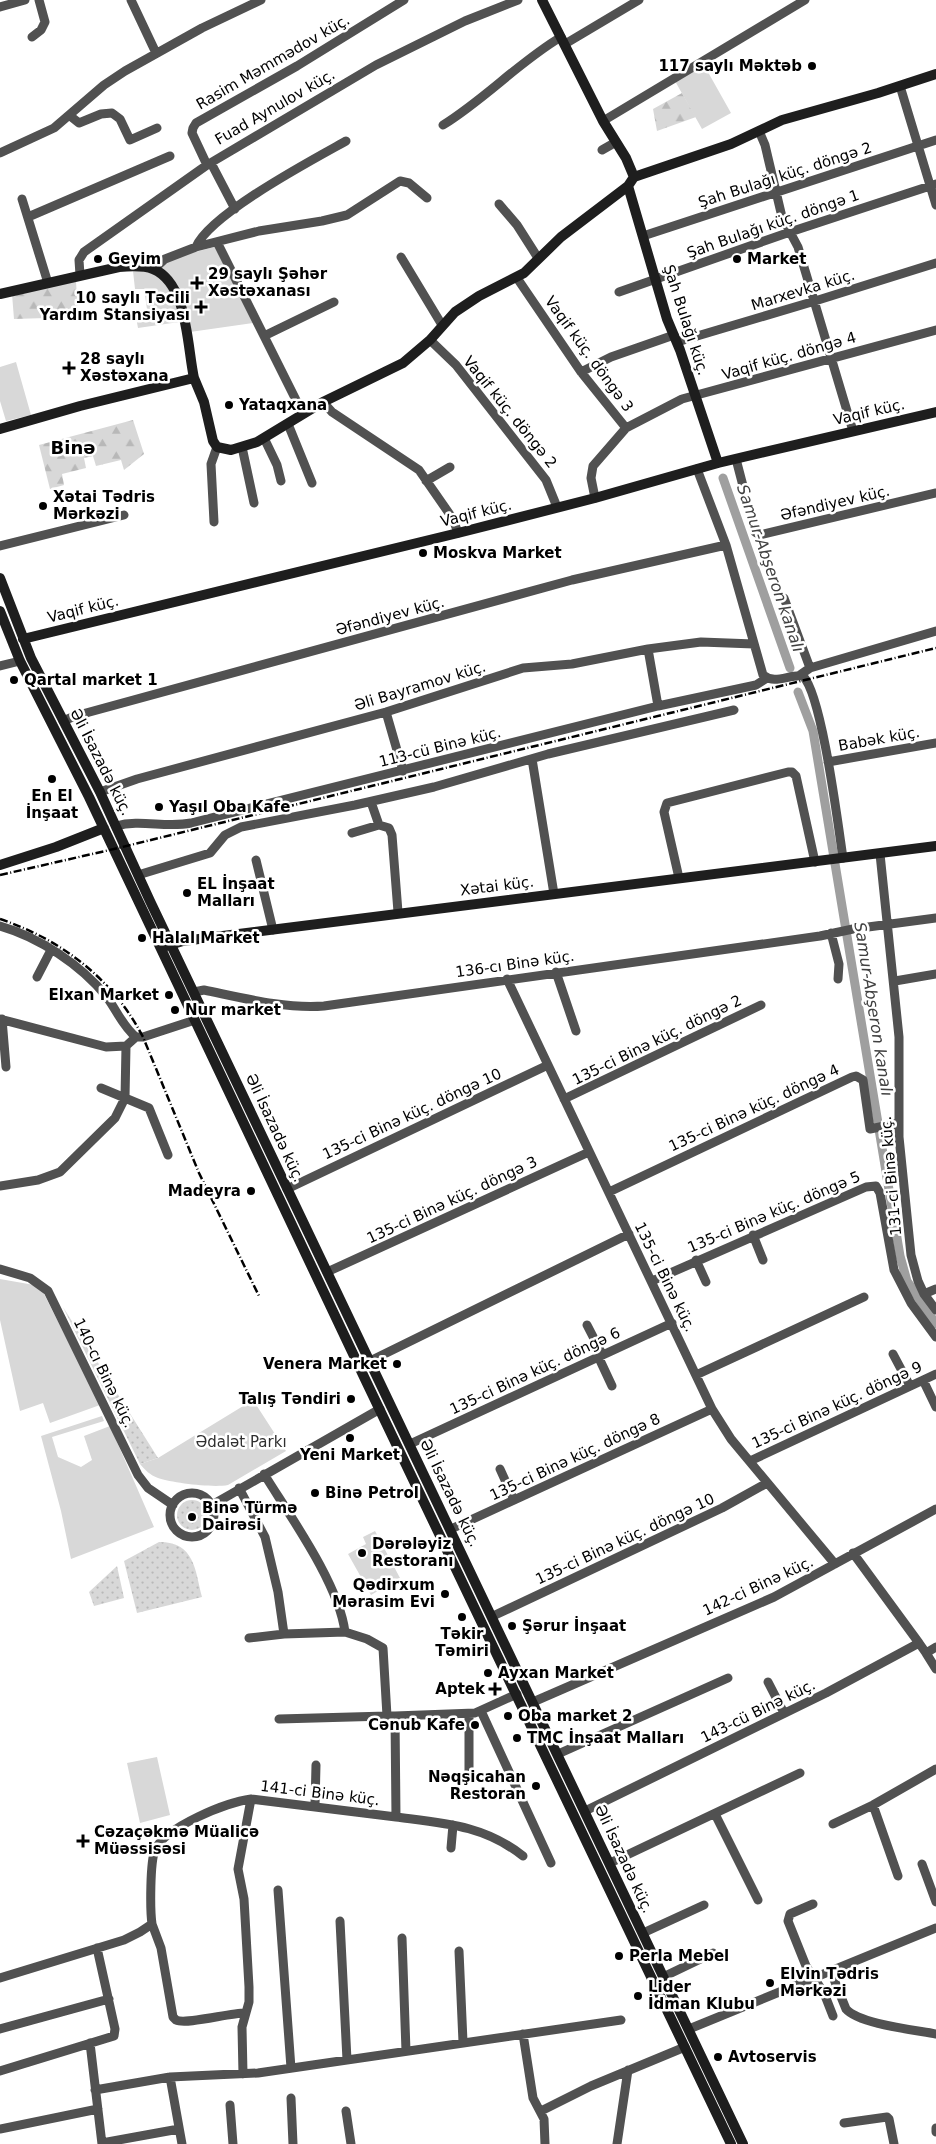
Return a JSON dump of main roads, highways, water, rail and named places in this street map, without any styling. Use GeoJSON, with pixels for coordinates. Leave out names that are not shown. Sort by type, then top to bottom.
{"type":"FeatureCollection","features":[{"type":"Feature","properties":{"kind":"waterway","name":"Samur-Abşeron kanalı"},"geometry":{"type":"LineString","coordinates":[[723,478],[790,668]]}},
{"type":"Feature","properties":{"kind":"waterway","name":"Samur-Abşeron kanalı"},"geometry":{"type":"LineString","coordinates":[[798,692],[813,731],[900,1256],[907,1281],[936,1324]]}},
{"type":"Feature","properties":{"kind":"railway"},"geometry":{"type":"LineString","coordinates":[[0,875],[114,849],[936,648]]}},
{"type":"Feature","properties":{"kind":"railway"},"geometry":{"type":"LineString","coordinates":[[0,919],[44,938],[84,964],[117,997],[131,1016],[143,1037],[199,1173],[259,1296]]}},
{"type":"Feature","properties":{"kind":"place","name":"117 saylı Məktəb"},"geometry":{"type":"Point","coordinates":[812,66]}},
{"type":"Feature","properties":{"kind":"place","name":"Geyim"},"geometry":{"type":"Point","coordinates":[98,259]}},
{"type":"Feature","properties":{"kind":"place","name":"Market"},"geometry":{"type":"Point","coordinates":[737,259]}},
{"type":"Feature","properties":{"kind":"place","name":"29 saylı Şəhər Xəstəxanası"},"geometry":{"type":"Point","coordinates":[197,283]}},
{"type":"Feature","properties":{"kind":"place","name":"10 saylı Təcili Yardım Stansiyası"},"geometry":{"type":"Point","coordinates":[201,307]}},
{"type":"Feature","properties":{"kind":"place","name":"28 saylı Xəstəxana"},"geometry":{"type":"Point","coordinates":[69,368]}},
{"type":"Feature","properties":{"kind":"place","name":"Yataqxana"},"geometry":{"type":"Point","coordinates":[229,405]}},
{"type":"Feature","properties":{"kind":"place","name":"Xətai Tədris Mərkəzi"},"geometry":{"type":"Point","coordinates":[43,506]}},
{"type":"Feature","properties":{"kind":"place","name":"Moskva Market"},"geometry":{"type":"Point","coordinates":[423,553]}},
{"type":"Feature","properties":{"kind":"place","name":"Qartal market 1"},"geometry":{"type":"Point","coordinates":[14,680]}},
{"type":"Feature","properties":{"kind":"place","name":"En El İnşaat"},"geometry":{"type":"Point","coordinates":[52,779]}},
{"type":"Feature","properties":{"kind":"place","name":"Yaşıl Oba Kafe"},"geometry":{"type":"Point","coordinates":[159,807]}},
{"type":"Feature","properties":{"kind":"place","name":"EL İnşaat Malları"},"geometry":{"type":"Point","coordinates":[187,893]}},
{"type":"Feature","properties":{"kind":"place","name":"Halal Market"},"geometry":{"type":"Point","coordinates":[142,938]}},
{"type":"Feature","properties":{"kind":"place","name":"Elxan Market"},"geometry":{"type":"Point","coordinates":[169,995]}},
{"type":"Feature","properties":{"kind":"place","name":"Nur market"},"geometry":{"type":"Point","coordinates":[175,1010]}},
{"type":"Feature","properties":{"kind":"place","name":"Madeyra"},"geometry":{"type":"Point","coordinates":[251,1191]}},
{"type":"Feature","properties":{"kind":"place","name":"Venera Market"},"geometry":{"type":"Point","coordinates":[397,1364]}},
{"type":"Feature","properties":{"kind":"place","name":"Talış Təndiri"},"geometry":{"type":"Point","coordinates":[351,1399]}},
{"type":"Feature","properties":{"kind":"place","name":"Yeni Market"},"geometry":{"type":"Point","coordinates":[350,1438]}},
{"type":"Feature","properties":{"kind":"place","name":"Binə Petrol"},"geometry":{"type":"Point","coordinates":[315,1493]}},
{"type":"Feature","properties":{"kind":"place","name":"Binə Türmə Dairəsi"},"geometry":{"type":"Point","coordinates":[192,1517]}},
{"type":"Feature","properties":{"kind":"place","name":"Dərələyiz Restoranı"},"geometry":{"type":"Point","coordinates":[362,1553]}},
{"type":"Feature","properties":{"kind":"place","name":"Qədirxum Mərasim Evi"},"geometry":{"type":"Point","coordinates":[445,1594]}},
{"type":"Feature","properties":{"kind":"place","name":"Təkir Təmiri"},"geometry":{"type":"Point","coordinates":[462,1617]}},
{"type":"Feature","properties":{"kind":"place","name":"Şərur İnşaat"},"geometry":{"type":"Point","coordinates":[512,1626]}},
{"type":"Feature","properties":{"kind":"place","name":"Ayxan Market"},"geometry":{"type":"Point","coordinates":[488,1673]}},
{"type":"Feature","properties":{"kind":"place","name":"Aptek"},"geometry":{"type":"Point","coordinates":[495,1689]}},
{"type":"Feature","properties":{"kind":"place","name":"Oba market 2"},"geometry":{"type":"Point","coordinates":[508,1716]}},
{"type":"Feature","properties":{"kind":"place","name":"Cənub Kafe"},"geometry":{"type":"Point","coordinates":[475,1725]}},
{"type":"Feature","properties":{"kind":"place","name":"TMC İnşaat Malları"},"geometry":{"type":"Point","coordinates":[517,1738]}},
{"type":"Feature","properties":{"kind":"place","name":"Nəqşicahan Restoran"},"geometry":{"type":"Point","coordinates":[536,1786]}},
{"type":"Feature","properties":{"kind":"place","name":"Cəzaçəkmə Müalicə Müəssisəsi"},"geometry":{"type":"Point","coordinates":[83,1841]}},
{"type":"Feature","properties":{"kind":"place","name":"Perla Mebel"},"geometry":{"type":"Point","coordinates":[619,1956]}},
{"type":"Feature","properties":{"kind":"place","name":"Elvin Tədris Mərkəzi"},"geometry":{"type":"Point","coordinates":[770,1983]}},
{"type":"Feature","properties":{"kind":"place","name":"Lider İdman Klubu"},"geometry":{"type":"Point","coordinates":[638,1996]}},
{"type":"Feature","properties":{"kind":"place","name":"Avtoservis"},"geometry":{"type":"Point","coordinates":[718,2057]}},
{"type":"Feature","properties":{"kind":"district","name":"Binə"},"geometry":{"type":"Point","coordinates":[73,448]}},
{"type":"Feature","properties":{"kind":"park label","name":"Ədalət Parkı"},"geometry":{"type":"Point","coordinates":[241,1442]}}]}
